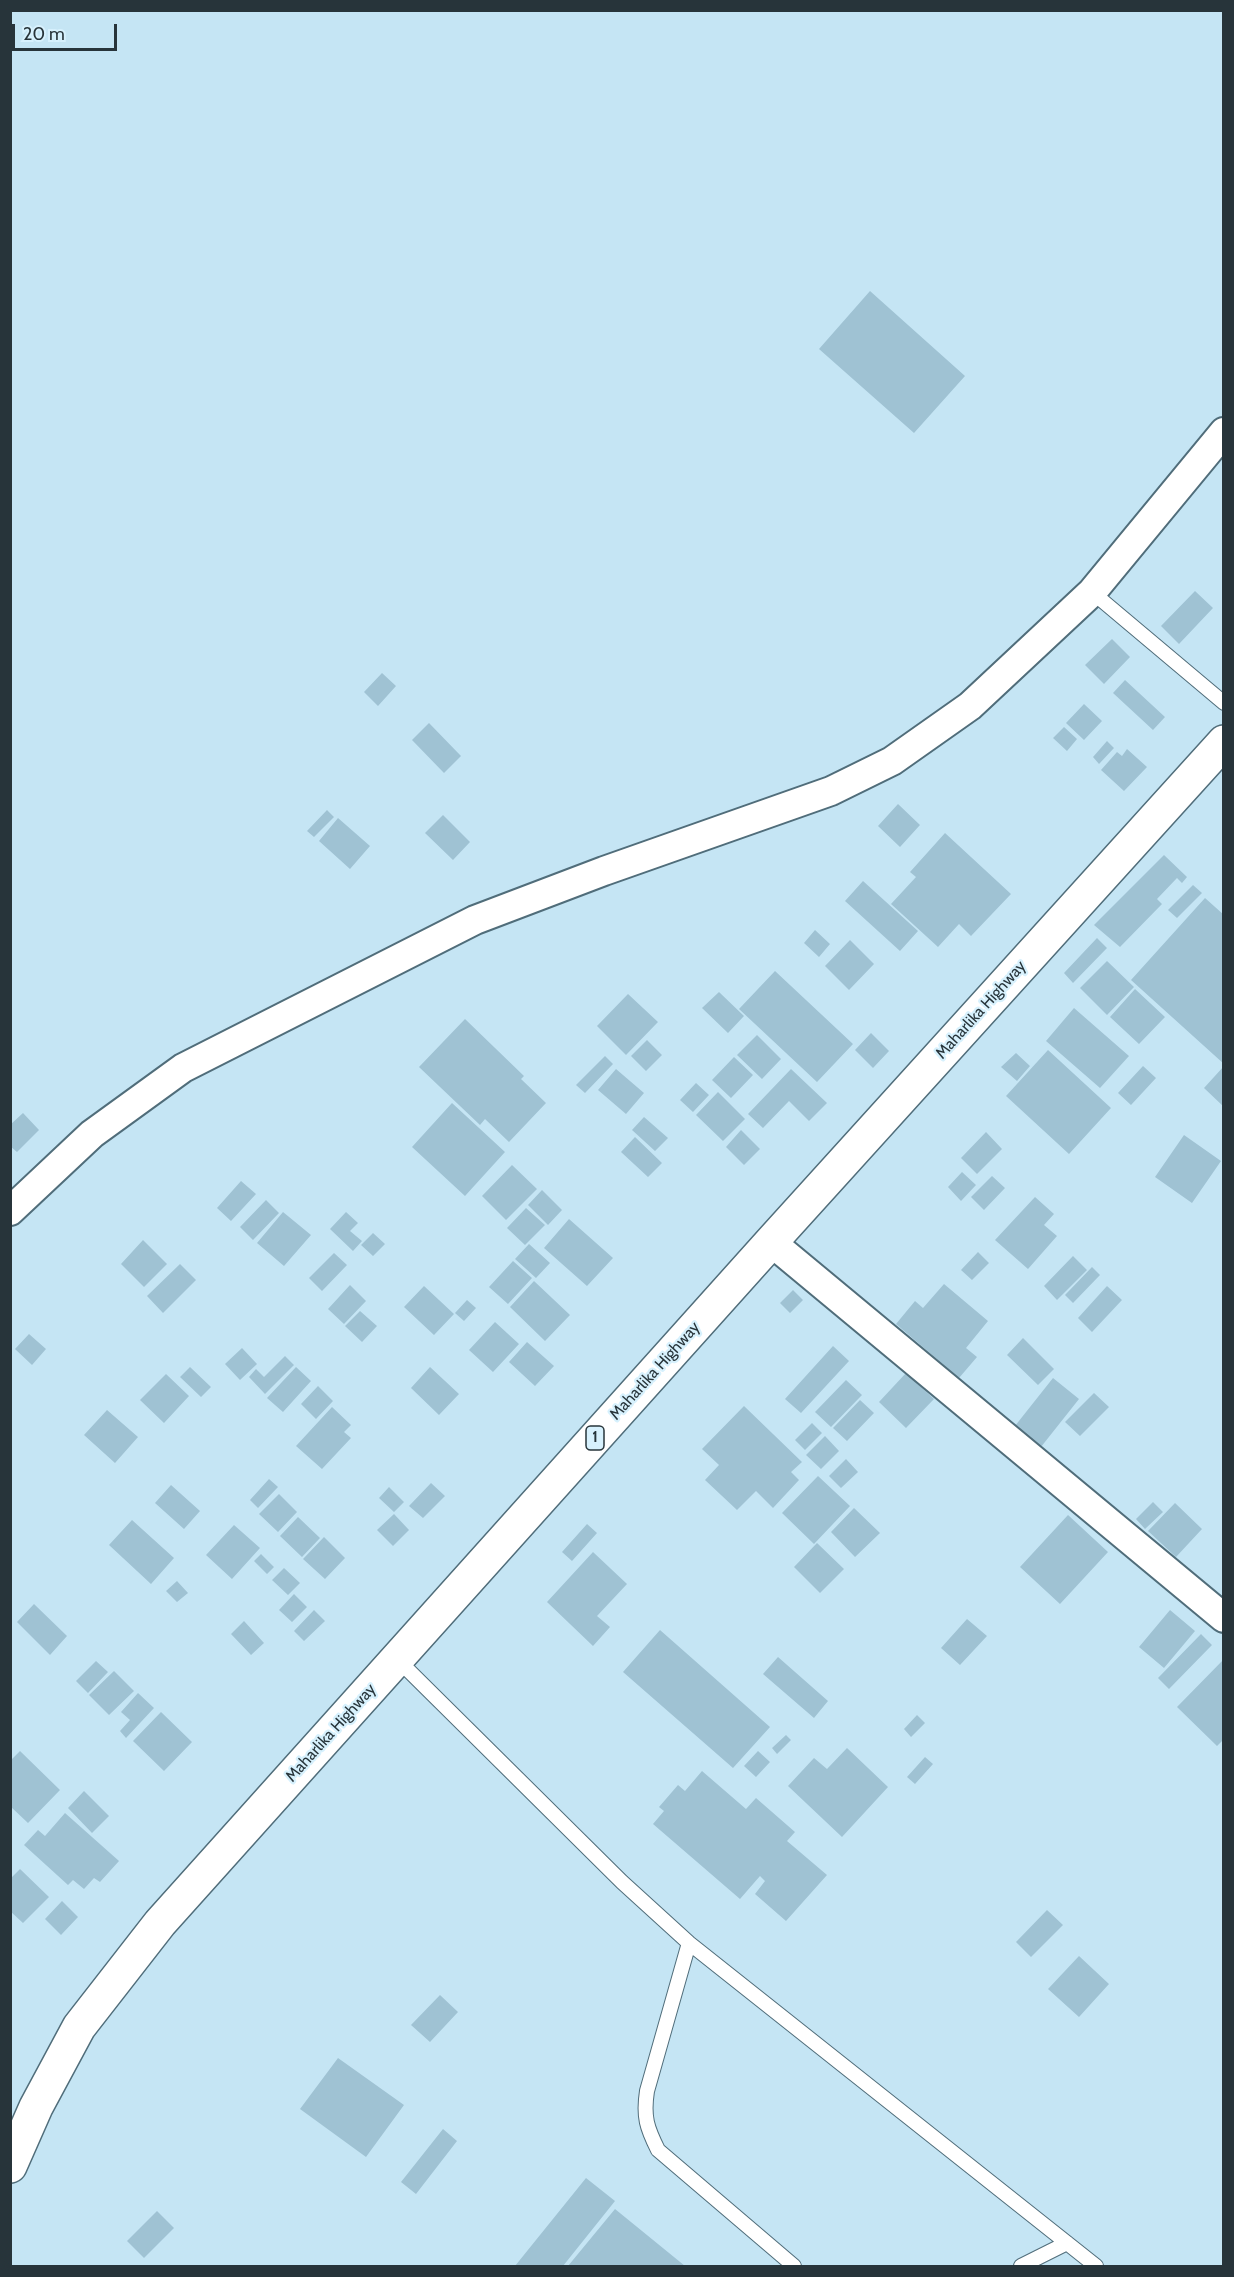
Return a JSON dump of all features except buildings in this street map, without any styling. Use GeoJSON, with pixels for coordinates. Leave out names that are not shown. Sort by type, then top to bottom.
{"type":"FeatureCollection","features":[{"type":"Feature","properties":{"kind":"highway","name":"Maharlika Highway"},"geometry":{"type":"LineString","coordinates":[[10,2166],[36,2107],[79,2027],[160,1923],[771,1242],[1224,742]]}},
{"type":"Feature","properties":{"kind":"street"},"geometry":{"type":"LineString","coordinates":[[10,1211],[92,1134],[183,1068],[475,920],[604,871],[831,791],[892,761],[970,706],[1092,592],[1224,432]]}},
{"type":"Feature","properties":{"kind":"street"},"geometry":{"type":"LineString","coordinates":[[771,1242],[1224,1618]]}},
{"type":"Feature","properties":{"kind":"lane"},"geometry":{"type":"LineString","coordinates":[[1092,592],[1224,703]]}},
{"type":"Feature","properties":{"kind":"lane"},"geometry":{"type":"LineString","coordinates":[[397,1659],[622,1882],[689,1943],[1096,2266]]}},
{"type":"Feature","properties":{"kind":"lane"},"geometry":{"type":"LineString","coordinates":[[689,1943],[647,2091],[644,2108],[647,2128],[658,2150],[794,2266]]}},
{"type":"Feature","properties":{"kind":"lane"},"geometry":{"type":"LineString","coordinates":[[1021,2266],[1066,2243]]}}]}
